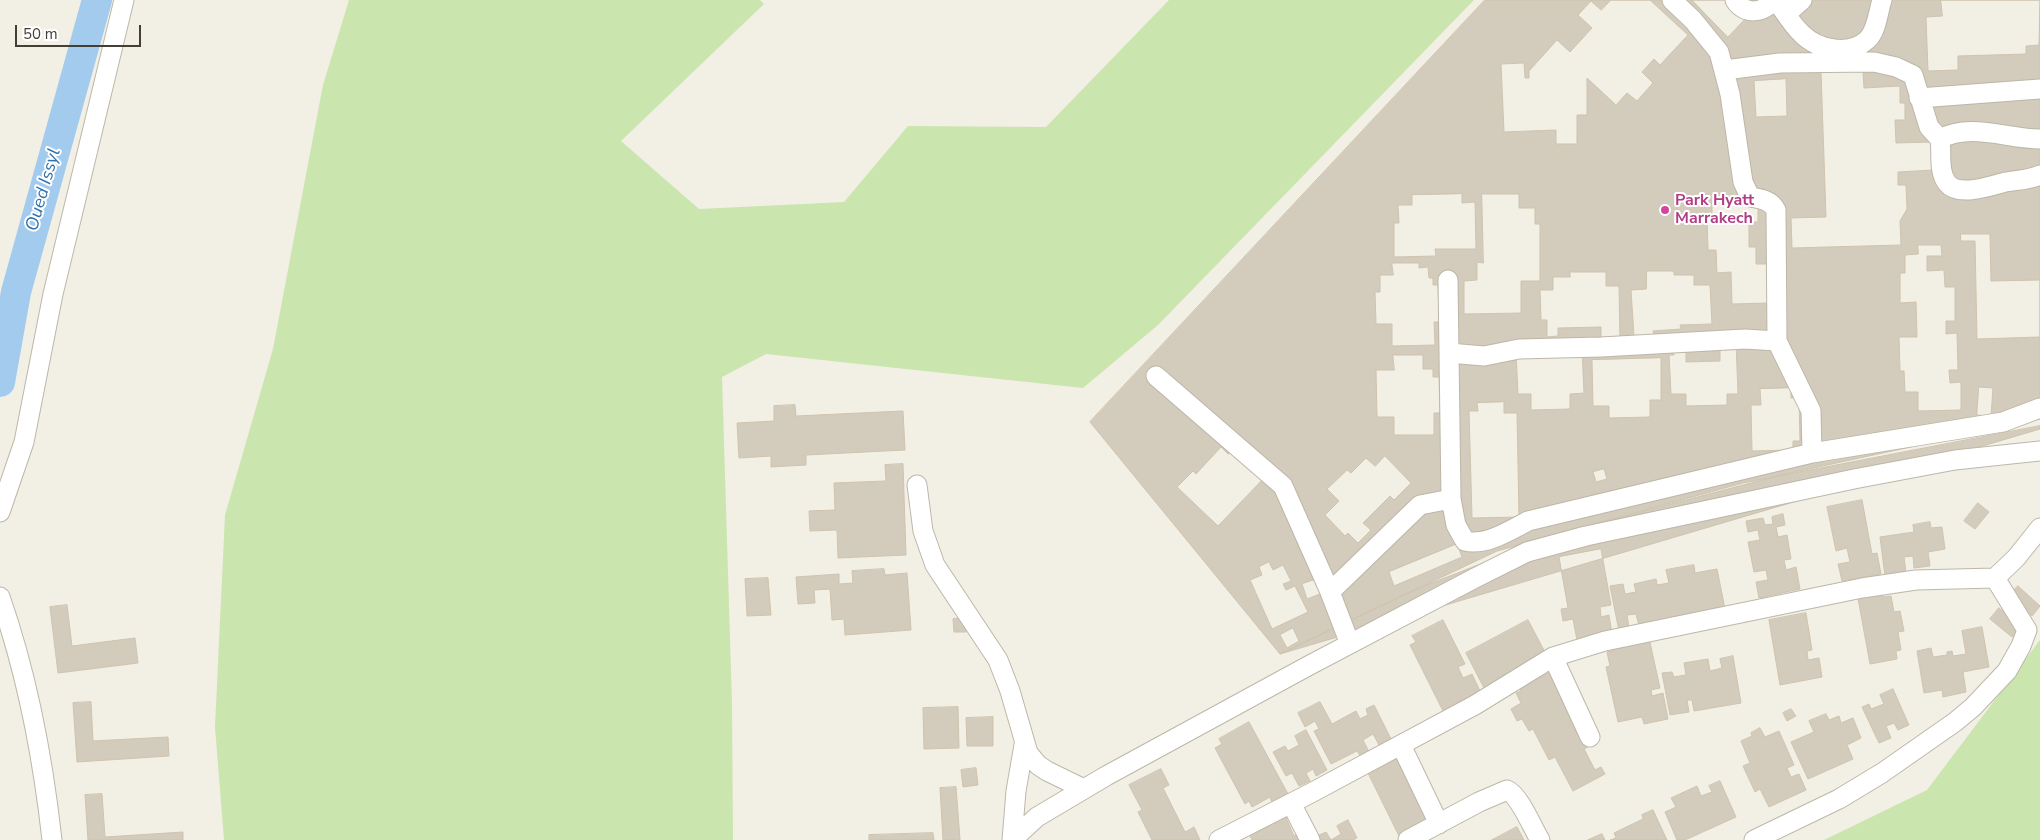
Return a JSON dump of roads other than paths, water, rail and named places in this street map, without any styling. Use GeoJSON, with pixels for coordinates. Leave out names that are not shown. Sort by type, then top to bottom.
{"type":"FeatureCollection","features":[{"type":"Feature","properties":{"kind":"street"},"geometry":{"type":"LineString","coordinates":[[0,512],[24,442],[53,294],[124,0]]}},
{"type":"Feature","properties":{"kind":"street"},"geometry":{"type":"LineString","coordinates":[[1672,0],[1693,20],[1719,52],[1725,70],[1735,120],[1742,182],[1750,197],[1764,199],[1773,204],[1776,210],[1777,342],[1811,412],[1812,454]]}},
{"type":"Feature","properties":{"kind":"street"},"geometry":{"type":"LineString","coordinates":[[1735,0],[1743,8],[1757,11],[1802,0]]}},
{"type":"Feature","properties":{"kind":"street"},"geometry":{"type":"LineString","coordinates":[[1778,5],[1801,34],[1812,42],[1833,49],[1847,50],[1867,40],[1872,32],[1882,0]]}},
{"type":"Feature","properties":{"kind":"street"},"geometry":{"type":"LineString","coordinates":[[1725,70],[1780,63],[1874,62],[1896,67],[1913,75],[1929,127],[1940,139],[1941,169],[1947,183],[1952,187],[1962,190],[1991,187],[2040,175]]}},
{"type":"Feature","properties":{"kind":"street"},"geometry":{"type":"LineString","coordinates":[[1919,98],[2040,89]]}},
{"type":"Feature","properties":{"kind":"street"},"geometry":{"type":"LineString","coordinates":[[1940,139],[1951,133],[1974,131],[2023,139],[2040,139]]}},
{"type":"Feature","properties":{"kind":"street"},"geometry":{"type":"LineString","coordinates":[[1448,280],[1451,499],[1456,525],[1465,541],[1476,544],[1496,537],[1528,521],[1812,454],[2003,422],[2040,408]]}},
{"type":"Feature","properties":{"kind":"street"},"geometry":{"type":"LineString","coordinates":[[1449,354],[1484,356],[1519,349],[1601,347],[1745,339],[1777,342]]}},
{"type":"Feature","properties":{"kind":"street"},"geometry":{"type":"LineString","coordinates":[[1156,376],[1283,486],[1330,592],[1350,644]]}},
{"type":"Feature","properties":{"kind":"street"},"geometry":{"type":"LineString","coordinates":[[1024,745],[1017,783],[1012,840],[1037,818],[1084,789],[1350,644],[1527,552],[1553,544],[1854,479],[1946,462],[2040,451]]}},
{"type":"Feature","properties":{"kind":"street"},"geometry":{"type":"LineString","coordinates":[[917,485],[923,531],[935,565],[998,660],[1010,691],[1024,745],[1028,753],[1041,767],[1084,789]]}},
{"type":"Feature","properties":{"kind":"street"},"geometry":{"type":"LineString","coordinates":[[1330,592],[1420,505],[1451,499]]}},
{"type":"Feature","properties":{"kind":"street"},"geometry":{"type":"LineString","coordinates":[[1218,840],[1476,705],[1553,657],[1605,641],[1862,588],[1916,580],[1995,578],[2016,558],[2040,528]]}},
{"type":"Feature","properties":{"kind":"street"},"geometry":{"type":"LineString","coordinates":[[1754,840],[1811,814],[1864,784],[1955,722],[1989,691],[2007,671],[2021,646],[2027,630],[1995,578]]}},
{"type":"Feature","properties":{"kind":"street"},"geometry":{"type":"LineString","coordinates":[[0,597],[9,623],[45,779],[52,840]]}},
{"type":"Feature","properties":{"kind":"street"},"geometry":{"type":"LineString","coordinates":[[1553,657],[1590,737]]}},
{"type":"Feature","properties":{"kind":"street"},"geometry":{"type":"LineString","coordinates":[[1401,744],[1439,824]]}},
{"type":"Feature","properties":{"kind":"street"},"geometry":{"type":"LineString","coordinates":[[1017,783],[1029,773],[1041,767]]}},
{"type":"Feature","properties":{"kind":"street"},"geometry":{"type":"LineString","coordinates":[[1408,840],[1506,790],[1513,794],[1520,804],[1540,840]]}},
{"type":"Feature","properties":{"kind":"street"},"geometry":{"type":"LineString","coordinates":[[1291,803],[1310,840]]}},
{"type":"Feature","properties":{"kind":"waterway","name":"Oued Issyl"},"geometry":{"type":"LineString","coordinates":[[0,382],[16,292],[97,0]]}},
{"type":"Feature","properties":{"kind":"place","name":"Park Hyatt Marrakech"},"geometry":{"type":"Point","coordinates":[1665,210]}}]}
